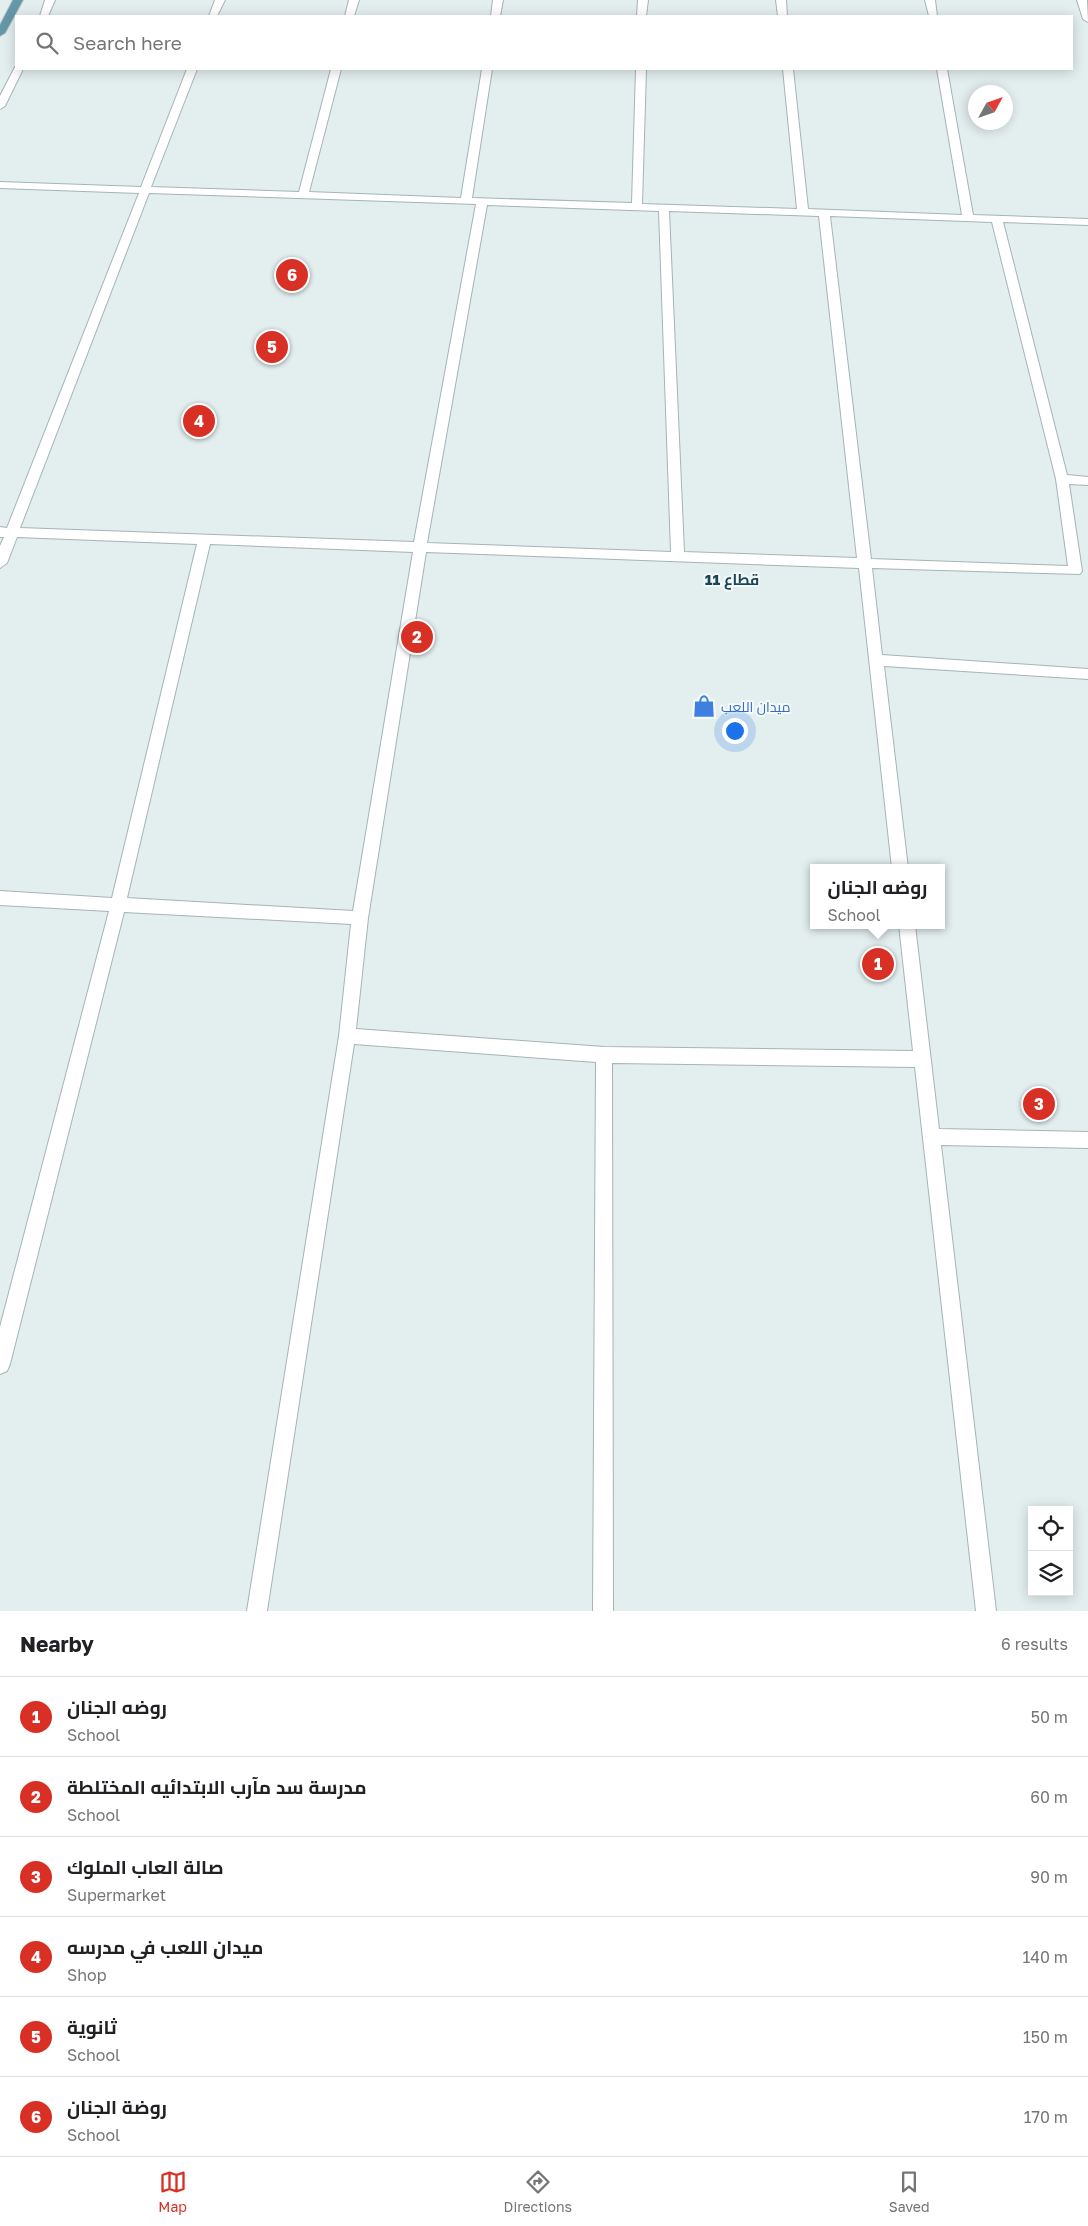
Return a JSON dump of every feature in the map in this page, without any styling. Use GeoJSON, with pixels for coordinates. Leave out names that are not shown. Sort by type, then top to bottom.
{"type":"FeatureCollection","features":[{"type":"Feature","properties":{"kind":"main road"},"geometry":{"type":"LineString","coordinates":[[0,33],[18,0]]}},
{"type":"Feature","properties":{"kind":"street"},"geometry":{"type":"LineString","coordinates":[[44,15],[50,0]]}},
{"type":"Feature","properties":{"kind":"street"},"geometry":{"type":"LineString","coordinates":[[213,15],[220,0]]}},
{"type":"Feature","properties":{"kind":"street"},"geometry":{"type":"LineString","coordinates":[[350,15],[354,0]]}},
{"type":"Feature","properties":{"kind":"street"},"geometry":{"type":"LineString","coordinates":[[496,15],[498,0]]}},
{"type":"Feature","properties":{"kind":"street"},"geometry":{"type":"LineString","coordinates":[[642,15],[643,0]]}},
{"type":"Feature","properties":{"kind":"street"},"geometry":{"type":"LineString","coordinates":[[781,0],[783,15]]}},
{"type":"Feature","properties":{"kind":"street"},"geometry":{"type":"LineString","coordinates":[[930,0],[933,15]]}},
{"type":"Feature","properties":{"kind":"street"},"geometry":{"type":"LineString","coordinates":[[1082,0],[1088,19]]}},
{"type":"Feature","properties":{"kind":"street"},"geometry":{"type":"LineString","coordinates":[[0,106],[18,70]]}},
{"type":"Feature","properties":{"kind":"street"},"geometry":{"type":"LineString","coordinates":[[0,563],[6,532],[192,70]]}},
{"type":"Feature","properties":{"kind":"street"},"geometry":{"type":"LineString","coordinates":[[303,195],[336,70]]}},
{"type":"Feature","properties":{"kind":"street"},"geometry":{"type":"LineString","coordinates":[[257,1611],[346,1036],[360,918],[474,201],[487,70]]}},
{"type":"Feature","properties":{"kind":"street"},"geometry":{"type":"LineString","coordinates":[[637,207],[641,70]]}},
{"type":"Feature","properties":{"kind":"street"},"geometry":{"type":"LineString","coordinates":[[788,70],[803,212]]}},
{"type":"Feature","properties":{"kind":"street"},"geometry":{"type":"LineString","coordinates":[[942,70],[968,218]]}},
{"type":"Feature","properties":{"kind":"street"},"geometry":{"type":"LineString","coordinates":[[0,185],[1088,222]]}},
{"type":"Feature","properties":{"kind":"street"},"geometry":{"type":"LineString","coordinates":[[664,208],[678,557]]}},
{"type":"Feature","properties":{"kind":"street"},"geometry":{"type":"LineString","coordinates":[[824,213],[900,864]]}},
{"type":"Feature","properties":{"kind":"street"},"geometry":{"type":"LineString","coordinates":[[6,532],[1075,571],[1062,479],[997,219]]}},
{"type":"Feature","properties":{"kind":"street"},"geometry":{"type":"LineString","coordinates":[[1062,479],[1088,480]]}},
{"type":"Feature","properties":{"kind":"street"},"geometry":{"type":"LineString","coordinates":[[0,1364],[118,905],[204,540]]}},
{"type":"Feature","properties":{"kind":"street"},"geometry":{"type":"LineString","coordinates":[[876,660],[1088,674]]}},
{"type":"Feature","properties":{"kind":"street"},"geometry":{"type":"LineString","coordinates":[[0,898],[360,918]]}},
{"type":"Feature","properties":{"kind":"street"},"geometry":{"type":"LineString","coordinates":[[907,929],[986,1611]]}},
{"type":"Feature","properties":{"kind":"street"},"geometry":{"type":"LineString","coordinates":[[346,1036],[604,1055],[922,1059]]}},
{"type":"Feature","properties":{"kind":"street"},"geometry":{"type":"LineString","coordinates":[[602,1611],[604,1055]]}},
{"type":"Feature","properties":{"kind":"street"},"geometry":{"type":"LineString","coordinates":[[932,1137],[1088,1140]]}},
{"type":"Feature","properties":{"kind":"place","name":"روضة الجنان"},"geometry":{"type":"Point","coordinates":[292,275]}},
{"type":"Feature","properties":{"kind":"place","name":"ثانوية"},"geometry":{"type":"Point","coordinates":[272,347]}},
{"type":"Feature","properties":{"kind":"place","name":"ميدان اللعب في مدرسه"},"geometry":{"type":"Point","coordinates":[199,421]}},
{"type":"Feature","properties":{"kind":"place","name":"مدرسة سد مآرب الابتدائيه المختلطة"},"geometry":{"type":"Point","coordinates":[417,637]}},
{"type":"Feature","properties":{"kind":"place","name":"ميدان اللعب"},"geometry":{"type":"Point","coordinates":[704,706]}},
{"type":"Feature","properties":{"kind":"place","name":"روضه الجنان"},"geometry":{"type":"Point","coordinates":[878,964]}},
{"type":"Feature","properties":{"kind":"place","name":"صالة العاب الملوك"},"geometry":{"type":"Point","coordinates":[1039,1104]}},
{"type":"Feature","properties":{"kind":"district","name":"قطاع 11"},"geometry":{"type":"Point","coordinates":[732,579]}}]}
